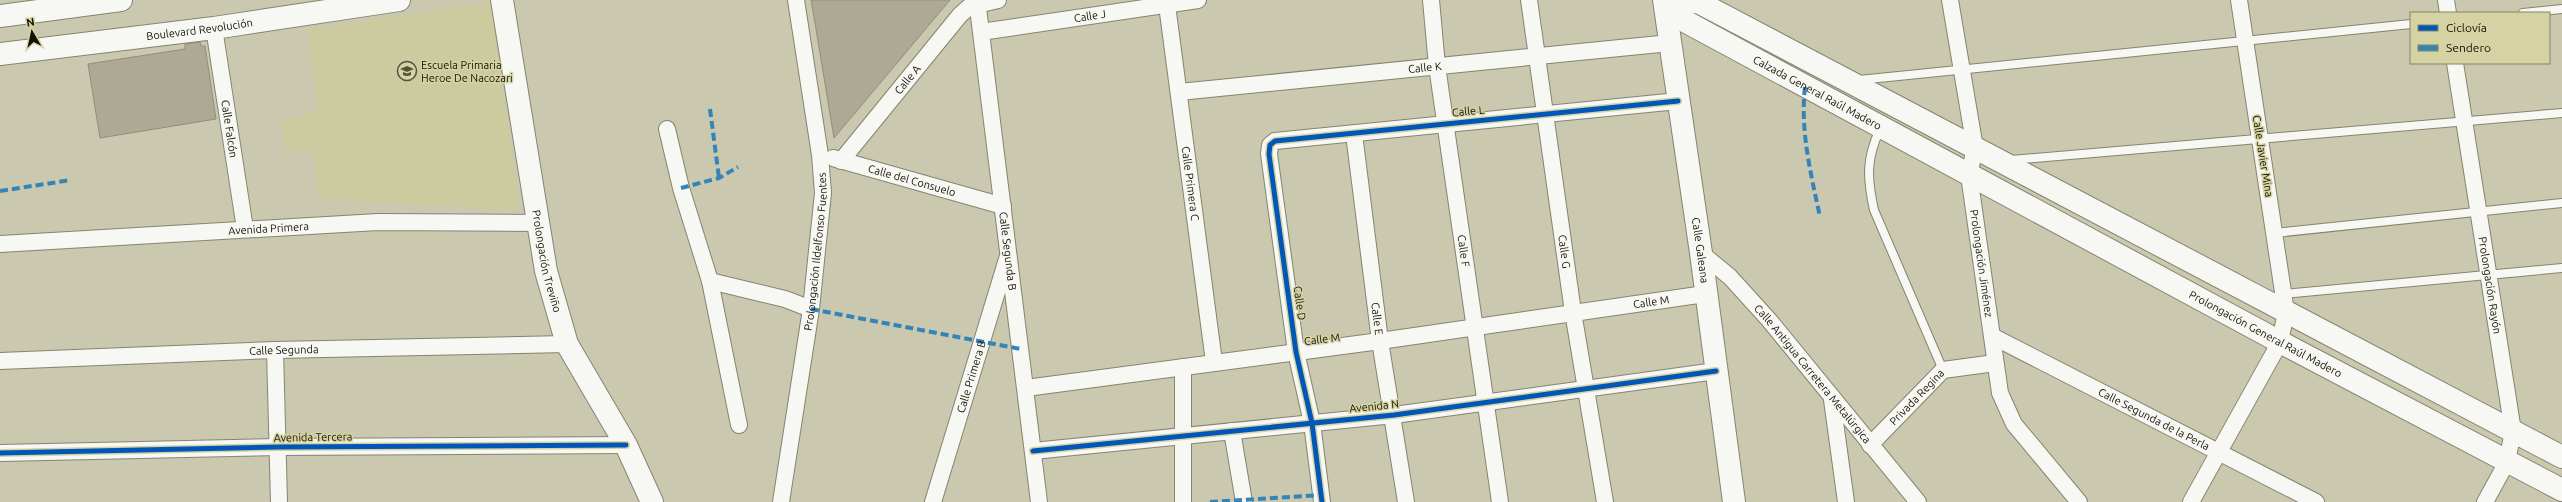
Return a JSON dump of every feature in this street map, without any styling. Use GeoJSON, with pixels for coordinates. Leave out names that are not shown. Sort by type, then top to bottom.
{"type":"FeatureCollection","features":[{"type":"Feature","properties":{"kind":"main road"},"geometry":{"type":"LineString","coordinates":[[0,16],[121,0]]}},
{"type":"Feature","properties":{"kind":"main road","name":"Boulevard Revolución"},"geometry":{"type":"LineString","coordinates":[[0,54],[214,28],[399,0]]}},
{"type":"Feature","properties":{"kind":"main road","name":"Prolongación Treviño"},"geometry":{"type":"LineString","coordinates":[[502,0],[538,223],[554,303],[567,344],[579,367],[626,444],[652,502]]}},
{"type":"Feature","properties":{"kind":"main road"},"geometry":{"type":"LineString","coordinates":[[1671,4],[1700,3],[1999,161],[2285,303],[2512,431],[2562,457]]}},
{"type":"Feature","properties":{"kind":"main road","name":"Calle Galeana"},"geometry":{"type":"LineString","coordinates":[[1671,4],[1670,43],[1701,253],[1705,294],[1734,502]]}},
{"type":"Feature","properties":{"kind":"main road","name":"Calzada General Raúl Madero"},"geometry":{"type":"LineString","coordinates":[[1671,4],[1881,128],[1970,175]]}},
{"type":"Feature","properties":{"kind":"main road","name":"Prolongación General Raúl Madero"},"geometry":{"type":"LineString","coordinates":[[1970,175],[2280,342],[2562,490]]}},
{"type":"Feature","properties":{"kind":"street","name":"Prolongación Ildelfonso Fuentes"},"geometry":{"type":"LineString","coordinates":[[781,502],[811,309],[823,193],[820,154],[796,0]]}},
{"type":"Feature","properties":{"kind":"street","name":"Calle A"},"geometry":{"type":"LineString","coordinates":[[841,161],[944,32],[969,8],[977,3],[998,0]]}},
{"type":"Feature","properties":{"kind":"street","name":"Calle J"},"geometry":{"type":"LineString","coordinates":[[981,32],[1198,0]]}},
{"type":"Feature","properties":{"kind":"street","name":"Calle F"},"geometry":{"type":"LineString","coordinates":[[1431,0],[1437,66],[1474,326],[1487,401],[1500,502]]}},
{"type":"Feature","properties":{"kind":"street","name":"Calle G"},"geometry":{"type":"LineString","coordinates":[[1529,0],[1573,312],[1588,390],[1605,502]]}},
{"type":"Feature","properties":{"kind":"street","name":"Prolongación Jiménez"},"geometry":{"type":"LineString","coordinates":[[1950,0],[1975,148],[1970,175],[2000,393],[2014,424],[2079,502]]}},
{"type":"Feature","properties":{"kind":"street","name":"Calle Javier Mina"},"geometry":{"type":"LineString","coordinates":[[2190,502],[2280,342],[2285,303],[2239,0]]}},
{"type":"Feature","properties":{"kind":"street"},"geometry":{"type":"LineString","coordinates":[[2446,0],[2448,12]]}},
{"type":"Feature","properties":{"kind":"street","name":"Calle Segunda B"},"geometry":{"type":"LineString","coordinates":[[977,3],[1039,502]]}},
{"type":"Feature","properties":{"kind":"street","name":"Calle Primera C"},"geometry":{"type":"LineString","coordinates":[[1167,5],[1214,362]]}},
{"type":"Feature","properties":{"kind":"street","name":"Calle Falcón"},"geometry":{"type":"LineString","coordinates":[[214,28],[245,229]]}},
{"type":"Feature","properties":{"kind":"street","name":"Calle K"},"geometry":{"type":"LineString","coordinates":[[1179,92],[1670,43]]}},
{"type":"Feature","properties":{"kind":"street","name":"Prolongación Rayón"},"geometry":{"type":"LineString","coordinates":[[2455,64],[2486,276],[2512,431],[2507,462],[2485,502]]}},
{"type":"Feature","properties":{"kind":"street","name":"Calle L"},"geometry":{"type":"LineString","coordinates":[[1268,154],[1270,145],[1275,141],[1678,101]]}},
{"type":"Feature","properties":{"kind":"street"},"geometry":{"type":"LineString","coordinates":[[667,129],[681,188],[710,281],[739,425]]}},
{"type":"Feature","properties":{"kind":"street","name":"Calle E"},"geometry":{"type":"LineString","coordinates":[[1354,134],[1380,341],[1394,415],[1406,502]]}},
{"type":"Feature","properties":{"kind":"street","name":"Calle del Consuelo"},"geometry":{"type":"LineString","coordinates":[[820,154],[1003,206]]}},
{"type":"Feature","properties":{"kind":"street","name":"Calle D"},"geometry":{"type":"LineString","coordinates":[[1268,154],[1296,352],[1312,423],[1322,502]]}},
{"type":"Feature","properties":{"kind":"street","name":"Avenida Primera"},"geometry":{"type":"LineString","coordinates":[[0,244],[378,222],[538,223]]}},
{"type":"Feature","properties":{"kind":"street","name":"Calle Primera B"},"geometry":{"type":"LineString","coordinates":[[932,502],[1009,251]]}},
{"type":"Feature","properties":{"kind":"street","name":"Calle Antigua Carretera Metalúrgica"},"geometry":{"type":"LineString","coordinates":[[1701,253],[1730,277],[1769,320],[1832,400],[1918,502]]}},
{"type":"Feature","properties":{"kind":"street"},"geometry":{"type":"LineString","coordinates":[[710,281],[785,299],[811,309]]}},
{"type":"Feature","properties":{"kind":"street","name":"Calle M"},"geometry":{"type":"LineString","coordinates":[[1026,388],[1380,341],[1474,326],[1705,294]]}},
{"type":"Feature","properties":{"kind":"street","name":"Calle Segunda de la Perla"},"geometry":{"type":"LineString","coordinates":[[1992,336],[2316,502]]}},
{"type":"Feature","properties":{"kind":"street","name":"Calle Segunda"},"geometry":{"type":"LineString","coordinates":[[0,361],[275,350],[567,344]]}},
{"type":"Feature","properties":{"kind":"street"},"geometry":{"type":"LineString","coordinates":[[275,350],[279,502]]}},
{"type":"Feature","properties":{"kind":"street","name":"Privada Regina"},"geometry":{"type":"LineString","coordinates":[[1870,445],[1943,370],[1995,363]]}},
{"type":"Feature","properties":{"kind":"street"},"geometry":{"type":"LineString","coordinates":[[1183,367],[1183,502]]}},
{"type":"Feature","properties":{"kind":"street","name":"Avenida N"},"geometry":{"type":"LineString","coordinates":[[1033,451],[1394,415],[1487,401],[1588,390],[1716,371]]}},
{"type":"Feature","properties":{"kind":"street"},"geometry":{"type":"LineString","coordinates":[[1832,400],[1846,502]]}},
{"type":"Feature","properties":{"kind":"street"},"geometry":{"type":"LineString","coordinates":[[1232,431],[1244,502]]}},
{"type":"Feature","properties":{"kind":"street","name":"Avenida Tercera"},"geometry":{"type":"LineString","coordinates":[[0,453],[278,447],[626,444]]}},
{"type":"Feature","properties":{"kind":"lane"},"geometry":{"type":"LineString","coordinates":[[2532,12],[2562,9]]}},
{"type":"Feature","properties":{"kind":"lane"},"geometry":{"type":"LineString","coordinates":[[1848,81],[1962,71],[2410,24]]}},
{"type":"Feature","properties":{"kind":"lane"},"geometry":{"type":"LineString","coordinates":[[1999,161],[2261,140],[2562,113]]}},
{"type":"Feature","properties":{"kind":"lane"},"geometry":{"type":"LineString","coordinates":[[1881,128],[1872,145],[1868,164],[1868,186],[1874,210],[1943,370]]}},
{"type":"Feature","properties":{"kind":"lane"},"geometry":{"type":"LineString","coordinates":[[2275,233],[2562,203]]}},
{"type":"Feature","properties":{"kind":"lane"},"geometry":{"type":"LineString","coordinates":[[2285,303],[2486,276],[2562,268]]}},
{"type":"Feature","properties":{"kind":"path"},"geometry":{"type":"LineString","coordinates":[[719,178],[785,299]]}},
{"type":"Feature","properties":{"kind":"path"},"geometry":{"type":"LineString","coordinates":[[533,190],[681,188]]}},
{"type":"Feature","properties":{"kind":"shaded area","name":"Escuela Primaria Heroe De Nacozari"},"geometry":{"type":"Polygon","coordinates":[[[491,2],[520,210],[320,199],[312,150],[286,152],[282,120],[318,111],[307,30],[491,2]]]}},
{"type":"Feature","properties":{"kind":"building"},"geometry":{"type":"Polygon","coordinates":[[[811,0],[950,0],[834,138],[815,23],[811,0]]]}},
{"type":"Feature","properties":{"kind":"building"},"geometry":{"type":"Polygon","coordinates":[[[200,42],[201,46],[205,46],[216,119],[100,138],[88,64],[185,49],[185,44],[200,42]]]}},
{"type":"Feature","properties":{"kind":"marked path"},"geometry":{"type":"LineString","coordinates":[[1805,87],[1805,137],[1820,217]]}},
{"type":"Feature","properties":{"kind":"marked path"},"geometry":{"type":"LineString","coordinates":[[710,109],[719,178]]}},
{"type":"Feature","properties":{"kind":"marked path"},"geometry":{"type":"LineString","coordinates":[[681,188],[719,178],[738,167]]}},
{"type":"Feature","properties":{"kind":"marked path"},"geometry":{"type":"LineString","coordinates":[[0,191],[71,180]]}},
{"type":"Feature","properties":{"kind":"marked path"},"geometry":{"type":"LineString","coordinates":[[811,309],[1021,349]]}},
{"type":"Feature","properties":{"kind":"marked path"},"geometry":{"type":"LineString","coordinates":[[1210,502],[1321,495]]}},
{"type":"Feature","properties":{"kind":"cycle path"},"geometry":{"type":"LineString","coordinates":[[1322,502],[1312,423],[1296,352],[1269,154],[1270,145],[1275,141],[1678,101]]}},
{"type":"Feature","properties":{"kind":"cycle path"},"geometry":{"type":"LineString","coordinates":[[1033,451],[1394,415],[1716,371]]}},
{"type":"Feature","properties":{"kind":"cycle path"},"geometry":{"type":"LineString","coordinates":[[0,453],[278,447],[626,445]]}},
{"type":"Feature","properties":{"kind":"place","name":"Escuela Primaria Heroe De Nacozari"},"geometry":{"type":"Point","coordinates":[407,71]}}]}
